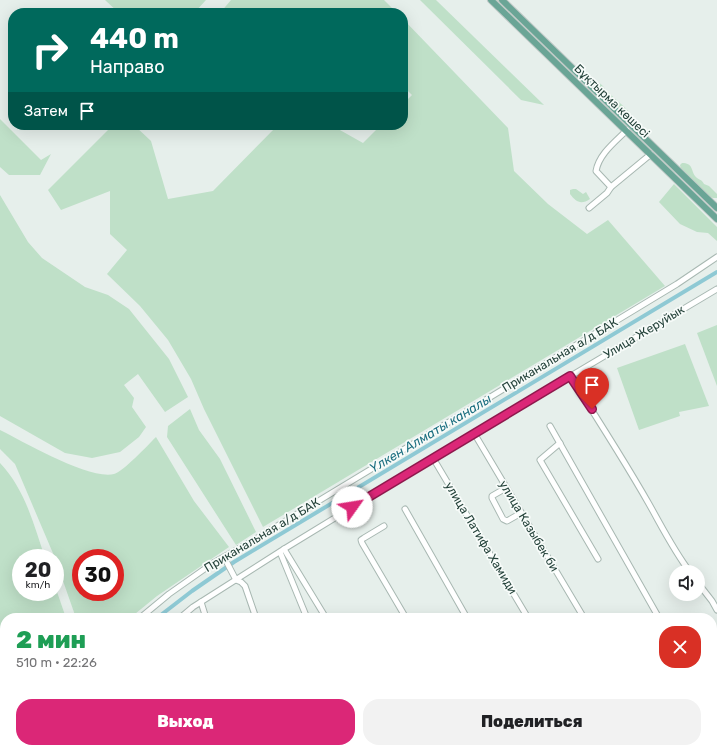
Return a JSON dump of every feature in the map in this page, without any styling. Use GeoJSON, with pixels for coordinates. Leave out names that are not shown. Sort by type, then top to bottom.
{"type":"FeatureCollection","features":[{"type":"Feature","properties":{"kind":"main road","name":"Бұқтырма көшесі"},"geometry":{"type":"LineString","coordinates":[[491,0],[627,130],[717,219]]}},
{"type":"Feature","properties":{"kind":"main road","name":"Бұқтырма көшесі"},"geometry":{"type":"LineString","coordinates":[[502,0],[717,208]]}},
{"type":"Feature","properties":{"kind":"main road"},"geometry":{"type":"LineString","coordinates":[[601,106],[606,101]]}},
{"type":"Feature","properties":{"kind":"main road"},"geometry":{"type":"LineString","coordinates":[[675,177],[680,172]]}},
{"type":"Feature","properties":{"kind":"street"},"geometry":{"type":"LineString","coordinates":[[611,187],[597,173],[597,168],[601,158],[608,149],[627,130]]}},
{"type":"Feature","properties":{"kind":"street"},"geometry":{"type":"LineString","coordinates":[[589,208],[607,193],[611,187],[651,154]]}},
{"type":"Feature","properties":{"kind":"street","name":"Приканальная а/д БАК"},"geometry":{"type":"LineString","coordinates":[[146,613],[169,594],[213,563],[677,284],[717,258]]}},
{"type":"Feature","properties":{"kind":"street","name":"Улица Жеруйык"},"geometry":{"type":"LineString","coordinates":[[282,550],[474,433],[717,289]]}},
{"type":"Feature","properties":{"kind":"street"},"geometry":{"type":"LineString","coordinates":[[570,376],[603,426],[659,525],[685,565]]}},
{"type":"Feature","properties":{"kind":"street"},"geometry":{"type":"LineString","coordinates":[[550,426],[656,613]]}},
{"type":"Feature","properties":{"kind":"street","name":"улица Казыбек би"},"geometry":{"type":"LineString","coordinates":[[474,433],[581,613]]}},
{"type":"Feature","properties":{"kind":"street"},"geometry":{"type":"LineString","coordinates":[[560,443],[540,460],[598,559]]}},
{"type":"Feature","properties":{"kind":"street","name":"улица Латифа Хамиди"},"geometry":{"type":"LineString","coordinates":[[434,458],[525,613]]}},
{"type":"Feature","properties":{"kind":"street"},"geometry":{"type":"LineString","coordinates":[[506,488],[492,496],[503,519],[507,521],[522,513]]}},
{"type":"Feature","properties":{"kind":"street"},"geometry":{"type":"LineString","coordinates":[[405,509],[464,613]]}},
{"type":"Feature","properties":{"kind":"street"},"geometry":{"type":"LineString","coordinates":[[384,526],[361,540],[403,613]]}},
{"type":"Feature","properties":{"kind":"street"},"geometry":{"type":"LineString","coordinates":[[186,613],[235,578],[282,550]]}},
{"type":"Feature","properties":{"kind":"street"},"geometry":{"type":"LineString","coordinates":[[282,550],[305,613]]}},
{"type":"Feature","properties":{"kind":"street"},"geometry":{"type":"LineString","coordinates":[[282,550],[323,613]]}},
{"type":"Feature","properties":{"kind":"street"},"geometry":{"type":"LineString","coordinates":[[224,557],[235,578],[245,586],[254,613]]}},
{"type":"Feature","properties":{"kind":"street"},"geometry":{"type":"LineString","coordinates":[[705,592],[717,610]]}},
{"type":"Feature","properties":{"kind":"street"},"geometry":{"type":"LineString","coordinates":[[201,602],[204,613]]}},
{"type":"Feature","properties":{"kind":"green space"},"geometry":{"type":"Polygon","coordinates":[[[105,0],[206,0],[199,8],[114,8],[105,0]]]}},
{"type":"Feature","properties":{"kind":"green space"},"geometry":{"type":"Polygon","coordinates":[[[231,0],[384,0],[392,8],[224,8],[231,0]]]}},
{"type":"Feature","properties":{"kind":"green space"},"geometry":{"type":"Polygon","coordinates":[[[420,0],[436,0],[544,105],[521,100],[420,0]]]}},
{"type":"Feature","properties":{"kind":"green space"},"geometry":{"type":"Polygon","coordinates":[[[494,0],[498,0],[601,99],[601,101],[494,0]]]}},
{"type":"Feature","properties":{"kind":"green space"},"geometry":{"type":"Polygon","coordinates":[[[408,24],[508,128],[514,171],[548,204],[587,234],[608,220],[665,286],[263,527],[204,409],[191,379],[168,340],[140,306],[107,274],[127,250],[110,234],[110,191],[61,210],[48,190],[108,130],[139,130],[151,141],[168,199],[213,191],[273,130],[340,130],[363,143],[376,130],[408,130],[408,99],[412,95],[408,91],[408,24]]]}},
{"type":"Feature","properties":{"kind":"green space"},"geometry":{"type":"Polygon","coordinates":[[[597,82],[627,109],[629,112],[627,114],[625,114],[594,85],[597,82]]]}},
{"type":"Feature","properties":{"kind":"green space"},"geometry":{"type":"Polygon","coordinates":[[[606,105],[675,172],[675,173],[605,108],[606,105]]]}},
{"type":"Feature","properties":{"kind":"green space"},"geometry":{"type":"Polygon","coordinates":[[[0,119],[8,127],[8,130],[11,130],[41,160],[51,154],[40,175],[9,175],[0,167],[0,119]]]}},
{"type":"Feature","properties":{"kind":"green space"},"geometry":{"type":"Polygon","coordinates":[[[682,163],[686,163],[691,167],[695,176],[717,194],[717,198],[709,197],[703,192],[682,170],[680,165],[682,163]]]}},
{"type":"Feature","properties":{"kind":"green space"},"geometry":{"type":"Polygon","coordinates":[[[674,184],[717,227],[717,241],[708,233],[697,232],[680,224],[659,202],[674,184]]]}},
{"type":"Feature","properties":{"kind":"green space"},"geometry":{"type":"Polygon","coordinates":[[[576,189],[583,194],[586,192],[590,199],[584,202],[577,201],[570,194],[570,190],[576,189]]]}},
{"type":"Feature","properties":{"kind":"green space"},"geometry":{"type":"Polygon","coordinates":[[[0,195],[28,242],[42,258],[85,287],[108,295],[129,309],[169,359],[188,397],[165,412],[138,374],[124,385],[134,398],[132,407],[146,427],[139,437],[120,452],[92,458],[65,453],[0,416],[0,195]]]}},
{"type":"Feature","properties":{"kind":"green space"},"geometry":{"type":"Polygon","coordinates":[[[717,325],[717,386],[697,333],[717,325]]]}},
{"type":"Feature","properties":{"kind":"green space"},"geometry":{"type":"Polygon","coordinates":[[[685,344],[709,406],[679,412],[680,416],[639,430],[617,368],[685,344]]]}},
{"type":"Feature","properties":{"kind":"green space"},"geometry":{"type":"Polygon","coordinates":[[[190,409],[199,430],[220,459],[256,532],[236,545],[167,437],[168,426],[190,409]]]}},
{"type":"Feature","properties":{"kind":"green space"},"geometry":{"type":"Polygon","coordinates":[[[0,430],[73,466],[103,474],[114,474],[118,472],[156,437],[194,501],[229,547],[157,596],[136,613],[74,613],[64,584],[64,549],[51,549],[15,464],[0,449],[0,430]]]}},
{"type":"Feature","properties":{"kind":"green space"},"geometry":{"type":"Polygon","coordinates":[[[0,463],[16,484],[28,508],[42,549],[12,549],[12,601],[60,601],[64,613],[0,613],[0,463]]]}},
{"type":"Feature","properties":{"kind":"waterway","name":"Үлкен Алматы каналы"},"geometry":{"type":"LineString","coordinates":[[163,613],[234,562],[717,272]]}},
{"type":"Feature","properties":{"kind":"route"},"geometry":{"type":"LineString","coordinates":[[352,507],[570,376],[592,409]]}}]}
